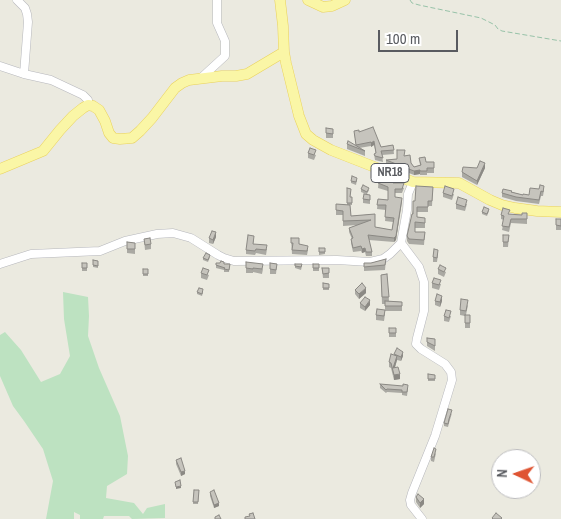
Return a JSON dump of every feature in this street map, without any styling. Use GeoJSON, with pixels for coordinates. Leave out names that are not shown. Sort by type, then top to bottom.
{"type":"FeatureCollection","features":[{"type":"Feature","properties":{"kind":"main road","name":"NR18"},"geometry":{"type":"LineString","coordinates":[[280,0],[284,52],[299,116],[306,134],[331,150],[413,182],[459,183],[477,194],[502,205],[537,211],[561,212]]}},
{"type":"Feature","properties":{"kind":"main road"},"geometry":{"type":"LineString","coordinates":[[308,0],[323,7],[332,6],[345,0]]}},
{"type":"Feature","properties":{"kind":"main road"},"geometry":{"type":"LineString","coordinates":[[0,169],[43,151],[73,116],[88,105],[99,110],[113,138],[132,138],[152,118],[175,88],[190,80],[247,74],[284,52]]}},
{"type":"Feature","properties":{"kind":"street"},"geometry":{"type":"LineString","coordinates":[[17,0],[25,8],[28,22],[24,74]]}},
{"type":"Feature","properties":{"kind":"street"},"geometry":{"type":"LineString","coordinates":[[201,78],[225,56],[225,40],[217,23],[217,0]]}},
{"type":"Feature","properties":{"kind":"street"},"geometry":{"type":"LineString","coordinates":[[0,66],[51,80],[83,95],[88,100],[88,105]]}},
{"type":"Feature","properties":{"kind":"street"},"geometry":{"type":"LineString","coordinates":[[0,264],[31,254],[91,253],[124,241],[156,234],[173,233],[191,238],[218,255],[234,261],[337,260],[370,262],[383,259],[401,243],[408,194],[413,182]]}},
{"type":"Feature","properties":{"kind":"street"},"geometry":{"type":"LineString","coordinates":[[401,243],[419,266],[424,282],[424,311],[416,344],[445,364],[451,372],[452,380],[434,436],[410,500],[411,505],[422,519]]}},
{"type":"Feature","properties":{"kind":"path"},"geometry":{"type":"LineString","coordinates":[[410,0],[412,3],[419,5],[481,18],[502,31],[561,41]]}},
{"type":"Feature","properties":{"kind":"green space"},"geometry":{"type":"Polygon","coordinates":[[[63,292],[88,297],[88,336],[99,368],[120,416],[128,456],[127,474],[107,486],[106,498],[134,503],[143,514],[147,508],[165,504],[165,518],[132,519],[129,516],[104,516],[103,519],[80,519],[80,515],[74,512],[74,519],[46,519],[53,481],[43,449],[13,406],[0,376],[0,335],[5,332],[21,350],[41,382],[60,374],[70,356],[64,319],[63,292]]]}},
{"type":"Feature","properties":{"kind":"building"},"geometry":{"type":"Polygon","coordinates":[[[373,127],[381,147],[393,145],[394,150],[381,151],[383,158],[375,156],[374,141],[356,145],[354,131],[359,130],[359,132],[373,127]]]}},
{"type":"Feature","properties":{"kind":"building"},"geometry":{"type":"Polygon","coordinates":[[[326,128],[333,129],[333,134],[326,133],[326,128]]]}},
{"type":"Feature","properties":{"kind":"building"},"geometry":{"type":"Polygon","coordinates":[[[348,141],[350,142],[365,151],[347,144],[348,141]]]}},
{"type":"Feature","properties":{"kind":"building"},"geometry":{"type":"Polygon","coordinates":[[[310,148],[316,150],[314,155],[308,153],[310,148]]]}},
{"type":"Feature","properties":{"kind":"building"},"geometry":{"type":"Polygon","coordinates":[[[397,150],[405,150],[404,156],[410,155],[411,163],[414,167],[421,165],[419,158],[425,157],[426,162],[434,162],[434,168],[427,168],[427,171],[414,171],[386,160],[397,159],[397,150]]]}},
{"type":"Feature","properties":{"kind":"building"},"geometry":{"type":"Polygon","coordinates":[[[480,161],[485,163],[477,181],[462,172],[463,167],[477,168],[480,161]]]}},
{"type":"Feature","properties":{"kind":"building"},"geometry":{"type":"Polygon","coordinates":[[[352,176],[357,178],[356,182],[351,181],[352,176]]]}},
{"type":"Feature","properties":{"kind":"building"},"geometry":{"type":"Polygon","coordinates":[[[379,176],[394,179],[393,183],[404,183],[402,189],[395,189],[395,197],[402,198],[396,236],[394,238],[368,235],[372,252],[366,252],[365,248],[362,249],[361,246],[353,248],[351,239],[353,238],[349,228],[371,220],[343,221],[343,211],[336,210],[336,204],[350,205],[351,216],[375,214],[375,227],[392,230],[394,218],[385,217],[386,205],[377,205],[378,199],[388,200],[388,187],[378,183],[379,176]]]}},
{"type":"Feature","properties":{"kind":"building"},"geometry":{"type":"Polygon","coordinates":[[[363,185],[369,188],[367,192],[361,189],[363,185]]]}},
{"type":"Feature","properties":{"kind":"building"},"geometry":{"type":"Polygon","coordinates":[[[540,185],[544,186],[539,200],[502,193],[503,189],[529,195],[530,188],[539,189],[540,185]]]}},
{"type":"Feature","properties":{"kind":"building"},"geometry":{"type":"Polygon","coordinates":[[[416,186],[433,187],[432,201],[428,201],[428,207],[417,207],[417,217],[425,218],[425,223],[415,222],[415,232],[425,232],[424,240],[409,239],[407,236],[413,214],[416,186]]]}},
{"type":"Feature","properties":{"kind":"building"},"geometry":{"type":"Polygon","coordinates":[[[445,186],[454,189],[452,196],[443,193],[445,186]]]}},
{"type":"Feature","properties":{"kind":"building"},"geometry":{"type":"Polygon","coordinates":[[[347,188],[351,189],[350,197],[352,197],[352,203],[347,203],[347,188]]]}},
{"type":"Feature","properties":{"kind":"building"},"geometry":{"type":"Polygon","coordinates":[[[364,194],[370,195],[370,200],[363,199],[364,194]]]}},
{"type":"Feature","properties":{"kind":"building"},"geometry":{"type":"Polygon","coordinates":[[[458,197],[467,200],[465,207],[456,204],[458,197]]]}},
{"type":"Feature","properties":{"kind":"building"},"geometry":{"type":"Polygon","coordinates":[[[484,207],[489,209],[487,214],[482,212],[484,207]]]}},
{"type":"Feature","properties":{"kind":"building"},"geometry":{"type":"Polygon","coordinates":[[[503,208],[510,210],[508,214],[522,215],[522,213],[527,213],[527,219],[511,219],[509,227],[502,226],[504,216],[501,215],[503,208]]]}},
{"type":"Feature","properties":{"kind":"building"},"geometry":{"type":"Polygon","coordinates":[[[556,219],[561,219],[561,226],[556,225],[556,219]]]}},
{"type":"Feature","properties":{"kind":"building"},"geometry":{"type":"Polygon","coordinates":[[[212,231],[216,232],[213,240],[209,238],[212,231]]]}},
{"type":"Feature","properties":{"kind":"building"},"geometry":{"type":"Polygon","coordinates":[[[248,235],[254,236],[253,244],[267,245],[266,250],[246,250],[248,235]]]}},
{"type":"Feature","properties":{"kind":"building"},"geometry":{"type":"Polygon","coordinates":[[[503,235],[509,235],[508,242],[503,242],[503,235]]]}},
{"type":"Feature","properties":{"kind":"building"},"geometry":{"type":"Polygon","coordinates":[[[150,238],[151,244],[145,245],[144,239],[150,238]]]}},
{"type":"Feature","properties":{"kind":"building"},"geometry":{"type":"Polygon","coordinates":[[[291,238],[299,238],[299,244],[308,246],[307,251],[292,250],[293,243],[291,243],[291,238]]]}},
{"type":"Feature","properties":{"kind":"building"},"geometry":{"type":"Polygon","coordinates":[[[127,242],[135,243],[135,249],[127,249],[127,242]]]}},
{"type":"Feature","properties":{"kind":"building"},"geometry":{"type":"Polygon","coordinates":[[[319,248],[325,248],[325,252],[319,252],[319,248]]]}},
{"type":"Feature","properties":{"kind":"building"},"geometry":{"type":"Polygon","coordinates":[[[434,249],[438,250],[437,258],[433,257],[434,249]]]}},
{"type":"Feature","properties":{"kind":"building"},"geometry":{"type":"Polygon","coordinates":[[[206,253],[210,255],[208,260],[203,258],[206,253]]]}},
{"type":"Feature","properties":{"kind":"building"},"geometry":{"type":"Polygon","coordinates":[[[386,259],[385,265],[364,267],[364,263],[386,259]]]}},
{"type":"Feature","properties":{"kind":"building"},"geometry":{"type":"Polygon","coordinates":[[[93,260],[98,261],[98,266],[93,265],[93,260]]]}},
{"type":"Feature","properties":{"kind":"building"},"geometry":{"type":"Polygon","coordinates":[[[221,261],[224,264],[230,264],[229,270],[216,265],[216,263],[221,261]]]}},
{"type":"Feature","properties":{"kind":"building"},"geometry":{"type":"Polygon","coordinates":[[[246,262],[263,264],[262,269],[246,268],[246,262]]]}},
{"type":"Feature","properties":{"kind":"building"},"geometry":{"type":"Polygon","coordinates":[[[82,263],[87,263],[87,268],[82,268],[82,263]]]}},
{"type":"Feature","properties":{"kind":"building"},"geometry":{"type":"Polygon","coordinates":[[[270,263],[277,264],[276,270],[270,269],[270,263]]]}},
{"type":"Feature","properties":{"kind":"building"},"geometry":{"type":"Polygon","coordinates":[[[295,264],[302,264],[301,267],[295,266],[295,264]]]}},
{"type":"Feature","properties":{"kind":"building"},"geometry":{"type":"Polygon","coordinates":[[[313,264],[319,264],[319,268],[313,268],[313,264]]]}},
{"type":"Feature","properties":{"kind":"building"},"geometry":{"type":"Polygon","coordinates":[[[440,265],[446,268],[444,272],[438,269],[440,265]]]}},
{"type":"Feature","properties":{"kind":"building"},"geometry":{"type":"Polygon","coordinates":[[[203,268],[209,270],[207,275],[201,273],[203,268]]]}},
{"type":"Feature","properties":{"kind":"building"},"geometry":{"type":"Polygon","coordinates":[[[322,268],[329,268],[329,273],[323,274],[322,268]]]}},
{"type":"Feature","properties":{"kind":"building"},"geometry":{"type":"Polygon","coordinates":[[[143,269],[148,269],[148,274],[143,274],[143,269]]]}},
{"type":"Feature","properties":{"kind":"building"},"geometry":{"type":"Polygon","coordinates":[[[387,274],[389,297],[382,297],[381,275],[387,274]]]}},
{"type":"Feature","properties":{"kind":"building"},"geometry":{"type":"Polygon","coordinates":[[[434,278],[441,280],[439,285],[432,283],[434,278]]]}},
{"type":"Feature","properties":{"kind":"building"},"geometry":{"type":"Polygon","coordinates":[[[323,283],[329,284],[329,288],[323,288],[323,283]]]}},
{"type":"Feature","properties":{"kind":"building"},"geometry":{"type":"Polygon","coordinates":[[[362,283],[366,288],[359,294],[355,290],[362,283]]]}},
{"type":"Feature","properties":{"kind":"building"},"geometry":{"type":"Polygon","coordinates":[[[199,288],[203,289],[202,294],[197,292],[199,288]]]}},
{"type":"Feature","properties":{"kind":"building"},"geometry":{"type":"Polygon","coordinates":[[[437,294],[442,296],[440,302],[435,301],[437,294]]]}},
{"type":"Feature","properties":{"kind":"building"},"geometry":{"type":"Polygon","coordinates":[[[365,297],[370,300],[365,307],[360,303],[365,297]]]}},
{"type":"Feature","properties":{"kind":"building"},"geometry":{"type":"Polygon","coordinates":[[[461,299],[468,300],[466,311],[460,310],[461,299]]]}},
{"type":"Feature","properties":{"kind":"building"},"geometry":{"type":"Polygon","coordinates":[[[385,301],[402,302],[402,306],[385,306],[385,301]]]}},
{"type":"Feature","properties":{"kind":"building"},"geometry":{"type":"Polygon","coordinates":[[[377,309],[385,310],[384,316],[376,315],[377,309]]]}},
{"type":"Feature","properties":{"kind":"building"},"geometry":{"type":"Polygon","coordinates":[[[446,310],[451,311],[449,318],[444,316],[446,310]]]}},
{"type":"Feature","properties":{"kind":"building"},"geometry":{"type":"Polygon","coordinates":[[[465,315],[470,315],[470,323],[465,323],[465,315]]]}},
{"type":"Feature","properties":{"kind":"building"},"geometry":{"type":"Polygon","coordinates":[[[389,328],[396,328],[396,333],[389,333],[389,328]]]}},
{"type":"Feature","properties":{"kind":"building"},"geometry":{"type":"Polygon","coordinates":[[[427,338],[435,339],[435,346],[427,342],[427,338]]]}},
{"type":"Feature","properties":{"kind":"building"},"geometry":{"type":"Polygon","coordinates":[[[397,348],[403,352],[401,357],[394,354],[397,348]]]}},
{"type":"Feature","properties":{"kind":"building"},"geometry":{"type":"Polygon","coordinates":[[[391,354],[397,356],[393,368],[398,367],[400,374],[394,375],[391,363],[389,362],[391,354]]]}},
{"type":"Feature","properties":{"kind":"building"},"geometry":{"type":"Polygon","coordinates":[[[428,374],[435,375],[435,379],[428,379],[428,374]]]}},
{"type":"Feature","properties":{"kind":"building"},"geometry":{"type":"Polygon","coordinates":[[[380,384],[408,385],[407,392],[402,392],[402,390],[386,390],[380,384]]]}},
{"type":"Feature","properties":{"kind":"building"},"geometry":{"type":"Polygon","coordinates":[[[448,409],[452,410],[448,424],[444,423],[448,409]]]}},
{"type":"Feature","properties":{"kind":"building"},"geometry":{"type":"Polygon","coordinates":[[[434,448],[436,449],[434,457],[431,457],[434,448]]]}},
{"type":"Feature","properties":{"kind":"building"},"geometry":{"type":"Polygon","coordinates":[[[181,458],[185,471],[181,472],[176,460],[181,458]]]}},
{"type":"Feature","properties":{"kind":"building"},"geometry":{"type":"Polygon","coordinates":[[[180,480],[181,486],[176,487],[175,482],[180,480]]]}},
{"type":"Feature","properties":{"kind":"building"},"geometry":{"type":"Polygon","coordinates":[[[194,490],[199,490],[198,502],[193,502],[194,490]]]}},
{"type":"Feature","properties":{"kind":"building"},"geometry":{"type":"Polygon","coordinates":[[[214,490],[219,503],[214,505],[210,492],[214,490]]]}},
{"type":"Feature","properties":{"kind":"building"},"geometry":{"type":"Polygon","coordinates":[[[418,494],[424,499],[420,503],[416,497],[418,494]]]}},
{"type":"Feature","properties":{"kind":"building"},"geometry":{"type":"Polygon","coordinates":[[[253,513],[255,519],[245,519],[245,517],[250,516],[249,514],[253,513]]]}},
{"type":"Feature","properties":{"kind":"building"},"geometry":{"type":"Polygon","coordinates":[[[496,513],[502,518],[501,519],[492,518],[496,513]]]}},
{"type":"Feature","properties":{"kind":"building"},"geometry":{"type":"Polygon","coordinates":[[[219,515],[221,519],[215,519],[215,517],[219,515]]]}}]}
